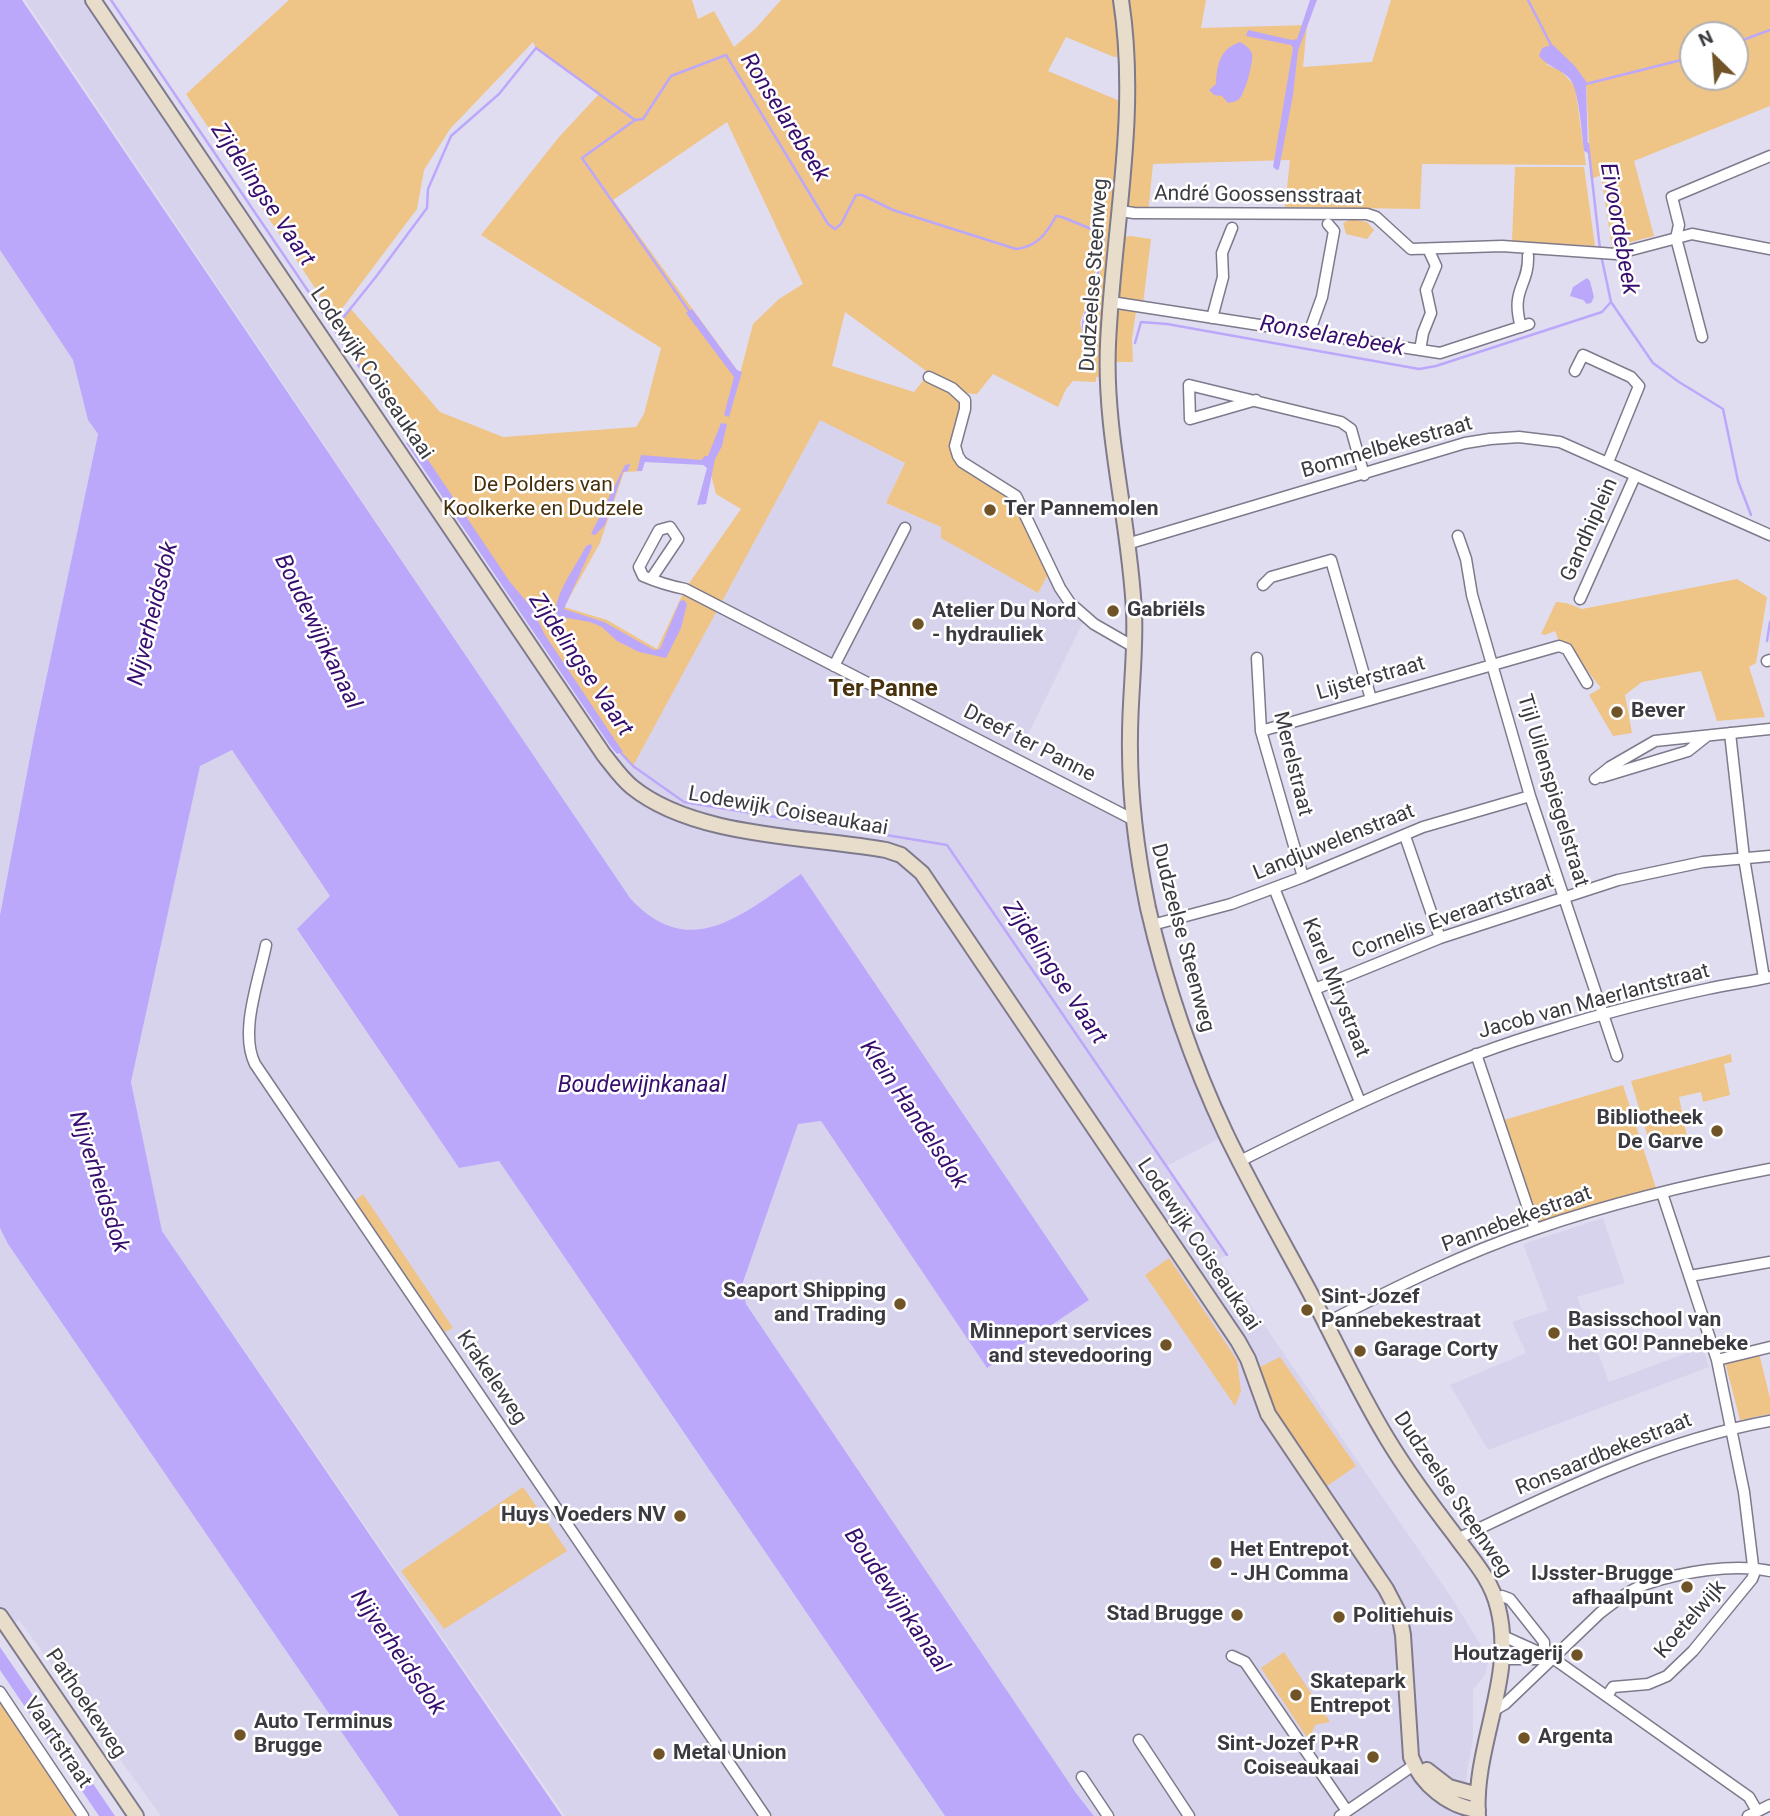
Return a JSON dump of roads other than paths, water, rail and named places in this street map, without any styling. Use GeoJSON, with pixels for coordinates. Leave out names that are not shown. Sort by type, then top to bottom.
{"type":"FeatureCollection","features":[{"type":"Feature","properties":{"kind":"street","name":"Lodewijk Coiseaukaai"},"geometry":{"type":"LineString","coordinates":[[93,0],[604,755],[624,779],[646,797],[680,815],[754,831],[886,850],[901,855],[922,873],[1238,1341],[1248,1359],[1268,1414],[1386,1589],[1402,1625],[1411,1757],[1417,1763]]}},
{"type":"Feature","properties":{"kind":"street","name":"Dudzeelse Steenweg"},"geometry":{"type":"LineString","coordinates":[[1121,0],[1127,56],[1128,118],[1107,350],[1108,403],[1134,612],[1130,733],[1132,818],[1137,855],[1152,925],[1187,1043],[1226,1135],[1385,1435],[1457,1539],[1479,1566],[1495,1598],[1503,1636],[1503,1660],[1478,1795],[1478,1813]]}},
{"type":"Feature","properties":{"kind":"street"},"geometry":{"type":"LineString","coordinates":[[1702,337],[1676,238],[1679,225],[1672,197],[1770,156]]}},
{"type":"Feature","properties":{"kind":"street","name":"André Goossensstraat"},"geometry":{"type":"LineString","coordinates":[[1120,211],[1367,214],[1376,217],[1411,248],[1502,246],[1616,254],[1692,234],[1770,249]]}},
{"type":"Feature","properties":{"kind":"street","name":"André Goossensstraat"},"geometry":{"type":"LineString","coordinates":[[1309,333],[1328,273],[1334,231],[1328,224]]}},
{"type":"Feature","properties":{"kind":"street","name":"André Goossensstraat"},"geometry":{"type":"LineString","coordinates":[[1212,318],[1223,277],[1222,253],[1232,228]]}},
{"type":"Feature","properties":{"kind":"street"},"geometry":{"type":"LineString","coordinates":[[1420,350],[1431,313],[1426,290],[1436,266],[1430,253]]}},
{"type":"Feature","properties":{"kind":"street"},"geometry":{"type":"LineString","coordinates":[[1111,302],[1440,353],[1525,326],[1516,309],[1528,271],[1528,256]]}},
{"type":"Feature","properties":{"kind":"street"},"geometry":{"type":"LineString","coordinates":[[1575,371],[1583,355],[1632,377],[1639,386],[1608,462]]}},
{"type":"Feature","properties":{"kind":"street"},"geometry":{"type":"LineString","coordinates":[[929,377],[952,388],[965,400],[955,446],[962,462],[1016,496],[1060,588],[1070,603],[1094,624],[1134,647]]}},
{"type":"Feature","properties":{"kind":"street"},"geometry":{"type":"LineString","coordinates":[[1256,400],[1190,419],[1189,384],[1202,388],[1256,400],[1341,422],[1351,429],[1364,475]]}},
{"type":"Feature","properties":{"kind":"street","name":"Bommelbekestraat"},"geometry":{"type":"LineString","coordinates":[[1127,544],[1465,443],[1519,437],[1560,442],[1770,535]]}},
{"type":"Feature","properties":{"kind":"street","name":"Gandhiplein"},"geometry":{"type":"LineString","coordinates":[[1580,599],[1635,476]]}},
{"type":"Feature","properties":{"kind":"street"},"geometry":{"type":"LineString","coordinates":[[670,527],[678,538],[651,579],[643,576],[639,567],[659,530],[670,527]]}},
{"type":"Feature","properties":{"kind":"street"},"geometry":{"type":"LineString","coordinates":[[834,666],[905,527]]}},
{"type":"Feature","properties":{"kind":"street","name":"Tijl Uilenspiegelstraat"},"geometry":{"type":"LineString","coordinates":[[1458,536],[1466,559],[1472,595],[1530,796],[1617,1056]]}},
{"type":"Feature","properties":{"kind":"street"},"geometry":{"type":"LineString","coordinates":[[1263,585],[1271,577],[1331,559],[1371,699]]}},
{"type":"Feature","properties":{"kind":"street","name":"Dreef ter Panne"},"geometry":{"type":"LineString","coordinates":[[651,579],[685,589],[1132,818]]}},
{"type":"Feature","properties":{"kind":"street"},"geometry":{"type":"LineString","coordinates":[[1493,664],[1559,646],[1567,649],[1587,683]]}},
{"type":"Feature","properties":{"kind":"street","name":"Merelstraat"},"geometry":{"type":"LineString","coordinates":[[1257,658],[1261,731],[1303,877]]}},
{"type":"Feature","properties":{"kind":"street","name":"Lijsterstraat"},"geometry":{"type":"LineString","coordinates":[[1261,731],[1493,664]]}},
{"type":"Feature","properties":{"kind":"street"},"geometry":{"type":"LineString","coordinates":[[1708,736],[1688,751],[1595,779],[1610,767],[1656,741],[1770,729]]}},
{"type":"Feature","properties":{"kind":"street"},"geometry":{"type":"LineString","coordinates":[[1730,733],[1744,858],[1767,978]]}},
{"type":"Feature","properties":{"kind":"street","name":"Landjuwelenstraat"},"geometry":{"type":"LineString","coordinates":[[1152,925],[1231,904],[1423,827],[1530,796]]}},
{"type":"Feature","properties":{"kind":"street"},"geometry":{"type":"LineString","coordinates":[[1405,836],[1440,938]]}},
{"type":"Feature","properties":{"kind":"street","name":"Cornelis Everaartstraat"},"geometry":{"type":"LineString","coordinates":[[1315,989],[1440,938],[1652,871],[1703,862],[1770,856]]}},
{"type":"Feature","properties":{"kind":"street","name":"Karel Mirystraat"},"geometry":{"type":"LineString","coordinates":[[1274,888],[1360,1102]]}},
{"type":"Feature","properties":{"kind":"street","name":"Krakeleweg"},"geometry":{"type":"LineString","coordinates":[[266,945],[248,1035],[249,1051],[255,1064],[765,1816]]}},
{"type":"Feature","properties":{"kind":"street","name":"Jacob van Maerlantstraat"},"geometry":{"type":"LineString","coordinates":[[1240,1161],[1360,1102],[1476,1054],[1603,1015],[1709,988],[1767,978]]}},
{"type":"Feature","properties":{"kind":"street"},"geometry":{"type":"LineString","coordinates":[[1476,1054],[1535,1229]]}},
{"type":"Feature","properties":{"kind":"street","name":"Pannebekestraat"},"geometry":{"type":"LineString","coordinates":[[1326,1323],[1415,1280],[1535,1229],[1662,1193],[1770,1169]]}},
{"type":"Feature","properties":{"kind":"street"},"geometry":{"type":"LineString","coordinates":[[1662,1193],[1717,1360],[1732,1427],[1754,1567]]}},
{"type":"Feature","properties":{"kind":"street"},"geometry":{"type":"LineString","coordinates":[[1690,1276],[1770,1262]]}},
{"type":"Feature","properties":{"kind":"street"},"geometry":{"type":"LineString","coordinates":[[1717,1360],[1770,1347]]}},
{"type":"Feature","properties":{"kind":"street","name":"Ronsaardbekestraat"},"geometry":{"type":"LineString","coordinates":[[1457,1539],[1631,1461],[1732,1427],[1770,1421]]}},
{"type":"Feature","properties":{"kind":"street"},"geometry":{"type":"LineString","coordinates":[[1493,1711],[1505,1704],[1549,1657],[1600,1613],[1645,1584],[1698,1572],[1754,1567],[1770,1571]]}},
{"type":"Feature","properties":{"kind":"street","name":"Koetelwijk"},"geometry":{"type":"LineString","coordinates":[[1607,1696],[1613,1687],[1648,1684],[1667,1676],[1693,1651],[1752,1579],[1754,1567]]}},
{"type":"Feature","properties":{"kind":"street","name":"Dudzeelse Steenweg"},"geometry":{"type":"LineString","coordinates":[[1495,1598],[1501,1596],[1510,1599],[1544,1642],[1549,1657]]}},
{"type":"Feature","properties":{"kind":"street","name":"Pathoekeweg"},"geometry":{"type":"LineString","coordinates":[[0,1616],[136,1816]]}},
{"type":"Feature","properties":{"kind":"street"},"geometry":{"type":"LineString","coordinates":[[1503,1636],[1549,1657],[1749,1797],[1753,1814],[1770,1805]]}},
{"type":"Feature","properties":{"kind":"street"},"geometry":{"type":"LineString","coordinates":[[1232,1656],[1245,1662],[1344,1813],[1417,1763]]}},
{"type":"Feature","properties":{"kind":"street"},"geometry":{"type":"LineString","coordinates":[[1503,1660],[1549,1657]]}},
{"type":"Feature","properties":{"kind":"street","name":"Vaartstraat"},"geometry":{"type":"LineString","coordinates":[[0,1692],[83,1816]]}},
{"type":"Feature","properties":{"kind":"street"},"geometry":{"type":"LineString","coordinates":[[1139,1740],[1189,1816]]}},
{"type":"Feature","properties":{"kind":"street"},"geometry":{"type":"LineString","coordinates":[[1417,1763],[1449,1787],[1478,1795]]}},
{"type":"Feature","properties":{"kind":"street"},"geometry":{"type":"LineString","coordinates":[[1417,1763],[1427,1783],[1451,1802],[1478,1813]]}},
{"type":"Feature","properties":{"kind":"street"},"geometry":{"type":"LineString","coordinates":[[1082,1777],[1108,1816]]}},
{"type":"Feature","properties":{"kind":"water","name":"Boudewijnkanaal"},"geometry":{"type":"Polygon","coordinates":[[[0,0],[22,0],[630,898],[652,918],[674,928],[695,930],[738,916],[801,874],[1089,1300],[987,1368],[821,1121],[798,1124],[742,1285],[746,1304],[1094,1816],[945,1816],[499,1161],[459,1168],[297,929],[330,896],[232,750],[200,766],[131,1082],[162,1231],[562,1816],[399,1816],[8,1244],[0,1228],[0,915],[34,736],[98,434],[88,420],[73,360],[0,250],[0,0]]]}},
{"type":"Feature","properties":{"kind":"water"},"geometry":{"type":"Polygon","coordinates":[[[1310,0],[1317,0],[1298,51],[1293,95],[1277,170],[1273,167],[1293,48],[1291,45],[1246,36],[1248,30],[1297,39],[1310,0]]]}},
{"type":"Feature","properties":{"kind":"water"},"geometry":{"type":"Polygon","coordinates":[[[1240,42],[1249,48],[1252,54],[1250,70],[1241,97],[1228,103],[1222,96],[1214,95],[1209,90],[1216,84],[1217,70],[1224,53],[1240,42]]]}},
{"type":"Feature","properties":{"kind":"water"},"geometry":{"type":"Polygon","coordinates":[[[1551,45],[1574,67],[1586,84],[1588,153],[1584,151],[1580,113],[1570,79],[1539,56],[1542,48],[1551,45]]]}},
{"type":"Feature","properties":{"kind":"water"},"geometry":{"type":"Polygon","coordinates":[[[1587,278],[1594,297],[1591,303],[1587,304],[1570,296],[1573,287],[1587,278]]]}},
{"type":"Feature","properties":{"kind":"water"},"geometry":{"type":"Polygon","coordinates":[[[692,309],[737,370],[742,372],[729,417],[724,415],[734,377],[686,313],[692,309]]]}},
{"type":"Feature","properties":{"kind":"water"},"geometry":{"type":"Polygon","coordinates":[[[721,423],[727,424],[722,446],[715,459],[706,504],[697,505],[707,468],[703,465],[645,462],[642,471],[637,471],[641,455],[701,460],[708,456],[721,423]]]}},
{"type":"Feature","properties":{"kind":"water"},"geometry":{"type":"Polygon","coordinates":[[[414,439],[510,582],[532,608],[545,635],[623,752],[617,754],[611,747],[406,443],[414,439]]]}},
{"type":"Feature","properties":{"kind":"water"},"geometry":{"type":"Polygon","coordinates":[[[630,464],[628,471],[623,472],[605,525],[595,535],[591,534],[625,465],[630,464]]]}},
{"type":"Feature","properties":{"kind":"water"},"geometry":{"type":"Polygon","coordinates":[[[591,544],[564,609],[604,622],[654,650],[660,649],[680,601],[684,600],[687,604],[681,628],[666,658],[639,652],[617,641],[602,627],[590,622],[556,616],[562,590],[586,546],[591,544]]]}},
{"type":"Feature","properties":{"kind":"water"},"geometry":{"type":"Polygon","coordinates":[[[0,1647],[115,1816],[99,1816],[0,1670],[0,1647]]]}},
{"type":"Feature","properties":{"kind":"waterway","name":"Zijdelingse Vaart"},"geometry":{"type":"LineString","coordinates":[[111,0],[411,443]]}},
{"type":"Feature","properties":{"kind":"waterway","name":"Eivoordebeek"},"geometry":{"type":"LineString","coordinates":[[1528,0],[1551,45],[1585,82]]}},
{"type":"Feature","properties":{"kind":"waterway"},"geometry":{"type":"LineString","coordinates":[[1749,38],[1770,30]]}},
{"type":"Feature","properties":{"kind":"waterway","name":"Ronselarebeek"},"geometry":{"type":"LineString","coordinates":[[334,329],[427,208],[428,189],[451,136],[499,94],[536,48],[635,120],[643,119],[671,76],[726,55],[828,224],[835,229],[841,224],[856,195],[862,195],[893,210],[1016,249],[1036,242],[1056,216],[1101,233],[1104,236],[1099,271],[1083,323],[1084,337],[1095,343]]}},
{"type":"Feature","properties":{"kind":"waterway"},"geometry":{"type":"LineString","coordinates":[[1586,84],[1679,61]]}},
{"type":"Feature","properties":{"kind":"waterway"},"geometry":{"type":"LineString","coordinates":[[635,120],[582,158],[689,311]]}},
{"type":"Feature","properties":{"kind":"waterway","name":"Eivoordebeek"},"geometry":{"type":"LineString","coordinates":[[1588,144],[1600,249]]}},
{"type":"Feature","properties":{"kind":"waterway","name":"Eivoordebeek"},"geometry":{"type":"LineString","coordinates":[[1601,255],[1611,302],[1653,363],[1723,409],[1738,481],[1751,515]]}},
{"type":"Feature","properties":{"kind":"waterway","name":"Ronselarebeek"},"geometry":{"type":"LineString","coordinates":[[1135,343],[1141,322],[1167,324],[1419,369],[1436,366],[1602,312],[1610,303]]}},
{"type":"Feature","properties":{"kind":"waterway","name":"Eivoordebeek"},"geometry":{"type":"LineString","coordinates":[[1767,641],[1770,622]]}},
{"type":"Feature","properties":{"kind":"waterway","name":"Zijdelingse Vaart"},"geometry":{"type":"LineString","coordinates":[[618,750],[633,766],[684,802],[947,845],[1227,1255]]}},
{"type":"Feature","properties":{"kind":"place","name":"Ter Pannemolen"},"geometry":{"type":"Point","coordinates":[990,510]}},
{"type":"Feature","properties":{"kind":"place","name":"Gabriëls"},"geometry":{"type":"Point","coordinates":[1113,611]}},
{"type":"Feature","properties":{"kind":"place","name":"Atelier Du Nord - hydrauliek"},"geometry":{"type":"Point","coordinates":[918,624]}},
{"type":"Feature","properties":{"kind":"place","name":"Bever"},"geometry":{"type":"Point","coordinates":[1617,712]}},
{"type":"Feature","properties":{"kind":"place","name":"Bibliotheek De Garve"},"geometry":{"type":"Point","coordinates":[1717,1131]}},
{"type":"Feature","properties":{"kind":"place","name":"Seaport Shipping and Trading"},"geometry":{"type":"Point","coordinates":[900,1304]}},
{"type":"Feature","properties":{"kind":"place","name":"Sint-Jozef Pannebekestraat"},"geometry":{"type":"Point","coordinates":[1307,1310]}},
{"type":"Feature","properties":{"kind":"place","name":"Basisschool van het GO! Pannebeke"},"geometry":{"type":"Point","coordinates":[1554,1333]}},
{"type":"Feature","properties":{"kind":"place","name":"Minneport services and stevedooring"},"geometry":{"type":"Point","coordinates":[1166,1345]}},
{"type":"Feature","properties":{"kind":"place","name":"Garage Corty"},"geometry":{"type":"Point","coordinates":[1360,1351]}},
{"type":"Feature","properties":{"kind":"place","name":"Huys Voeders NV"},"geometry":{"type":"Point","coordinates":[680,1516]}},
{"type":"Feature","properties":{"kind":"place","name":"Het Entrepot - JH Comma"},"geometry":{"type":"Point","coordinates":[1216,1563]}},
{"type":"Feature","properties":{"kind":"place","name":"IJsster-Brugge afhaalpunt"},"geometry":{"type":"Point","coordinates":[1687,1587]}},
{"type":"Feature","properties":{"kind":"place","name":"Stad Brugge"},"geometry":{"type":"Point","coordinates":[1237,1615]}},
{"type":"Feature","properties":{"kind":"place","name":"Politiehuis"},"geometry":{"type":"Point","coordinates":[1339,1617]}},
{"type":"Feature","properties":{"kind":"place","name":"Houtzagerij"},"geometry":{"type":"Point","coordinates":[1577,1655]}},
{"type":"Feature","properties":{"kind":"place","name":"Skatepark Entrepot"},"geometry":{"type":"Point","coordinates":[1296,1695]}},
{"type":"Feature","properties":{"kind":"place","name":"Auto Terminus Brugge"},"geometry":{"type":"Point","coordinates":[240,1735]}},
{"type":"Feature","properties":{"kind":"place","name":"Argenta"},"geometry":{"type":"Point","coordinates":[1524,1738]}},
{"type":"Feature","properties":{"kind":"place","name":"Metal Union"},"geometry":{"type":"Point","coordinates":[659,1754]}},
{"type":"Feature","properties":{"kind":"place","name":"Sint-Jozef P+R Coiseaukaai"},"geometry":{"type":"Point","coordinates":[1373,1757]}},
{"type":"Feature","properties":{"kind":"district","name":"Ter Panne"},"geometry":{"type":"Point","coordinates":[883,690]}},
{"type":"Feature","properties":{"kind":"park label","name":"De Polders van Koolkerke en Dudzele"},"geometry":{"type":"Point","coordinates":[543,498]}},
{"type":"Feature","properties":{"kind":"water label","name":"Nijverheidsdok"},"geometry":{"type":"Point","coordinates":[154,614]}},
{"type":"Feature","properties":{"kind":"water label","name":"Klein Handelsdok"},"geometry":{"type":"Point","coordinates":[913,1115]}},
{"type":"Feature","properties":{"kind":"water label","name":"Nijverheidsdok"},"geometry":{"type":"Point","coordinates":[98,1182]}},
{"type":"Feature","properties":{"kind":"water label","name":"Nijverheidsdok"},"geometry":{"type":"Point","coordinates":[397,1653]}}]}
